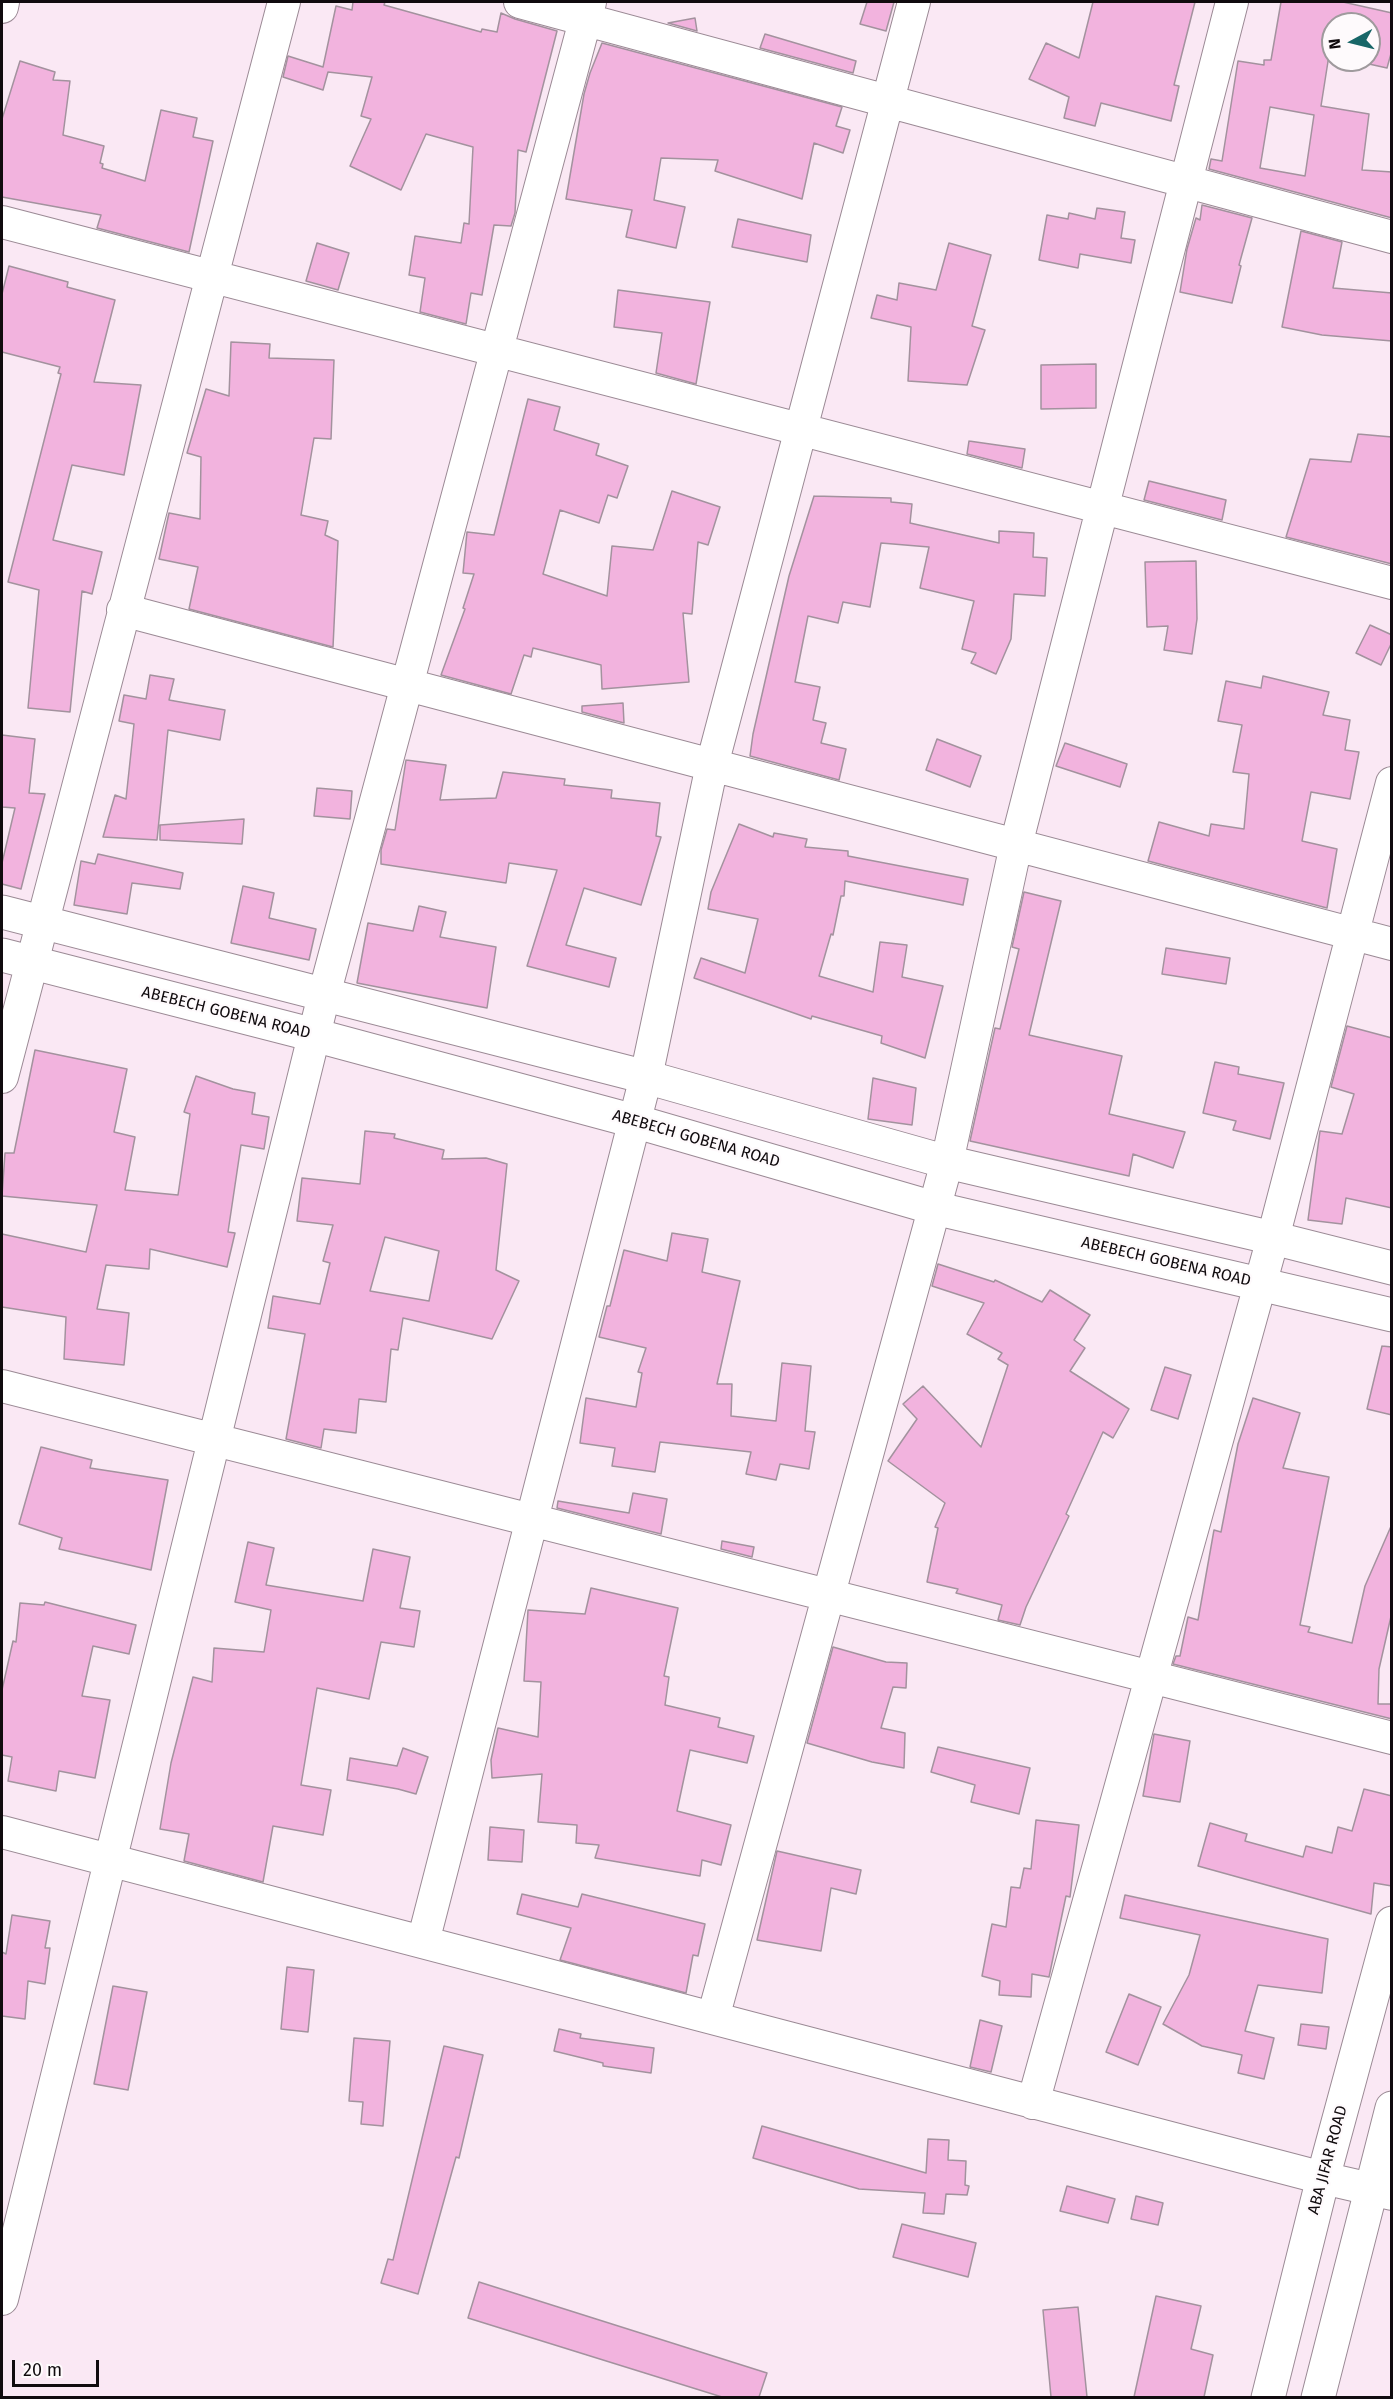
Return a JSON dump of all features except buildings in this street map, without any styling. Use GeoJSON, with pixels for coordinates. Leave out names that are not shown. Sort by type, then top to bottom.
{"type":"FeatureCollection","features":[{"type":"Feature","properties":{"kind":"street"},"geometry":{"type":"LineString","coordinates":[[2,7],[3,2]]}},
{"type":"Feature","properties":{"kind":"street"},"geometry":{"type":"LineString","coordinates":[[2,1077],[16,959],[41,922],[284,2]]}},
{"type":"Feature","properties":{"kind":"street"},"geometry":{"type":"LineString","coordinates":[[520,2],[587,10],[888,101],[1392,237]]}},
{"type":"Feature","properties":{"kind":"street"},"geometry":{"type":"LineString","coordinates":[[423,1942],[646,1077],[712,765],[914,2]]}},
{"type":"Feature","properties":{"kind":"street"},"geometry":{"type":"LineString","coordinates":[[713,2018],[947,1162],[1016,845],[1232,2]]}},
{"type":"Feature","properties":{"kind":"street"},"geometry":{"type":"LineString","coordinates":[[2,2297],[324,994],[587,10]]}},
{"type":"Feature","properties":{"kind":"street"},"geometry":{"type":"LineString","coordinates":[[2,222],[1392,583]]}},
{"type":"Feature","properties":{"kind":"street"},"geometry":{"type":"LineString","coordinates":[[123,610],[1392,944]]}},
{"type":"Feature","properties":{"kind":"street"},"geometry":{"type":"LineString","coordinates":[[1034,2103],[1273,1238],[1392,783]]}},
{"type":"Feature","properties":{"kind":"street"},"geometry":{"type":"LineString","coordinates":[[2,912],[646,1077],[947,1162],[1392,1268]]}},
{"type":"Feature","properties":{"kind":"street","name":"ABEBECH GOBENA ROAD"},"geometry":{"type":"LineString","coordinates":[[16,959],[314,1035],[634,1121],[934,1208],[1392,1315]]}},
{"type":"Feature","properties":{"kind":"street"},"geometry":{"type":"LineString","coordinates":[[2,1386],[1392,1738]]}},
{"type":"Feature","properties":{"kind":"street"},"geometry":{"type":"LineString","coordinates":[[2,1832],[1034,2103],[1381,2191]]}},
{"type":"Feature","properties":{"kind":"street","name":"ABA JIFAR ROAD"},"geometry":{"type":"LineString","coordinates":[[1268,2397],[1323,2178],[1392,1923]]}},
{"type":"Feature","properties":{"kind":"street"},"geometry":{"type":"LineString","coordinates":[[1318,2397],[1381,2191],[1392,2108]]}}]}
